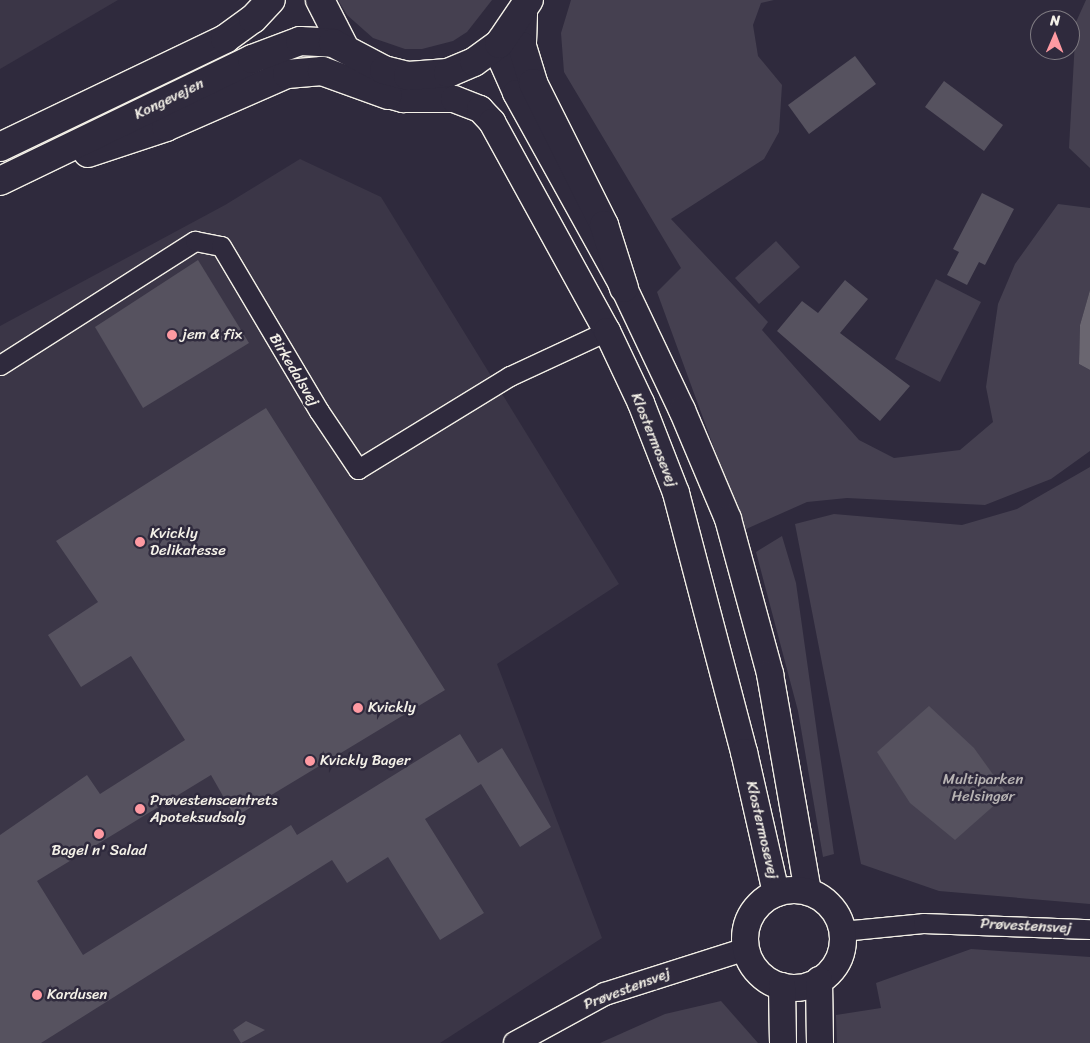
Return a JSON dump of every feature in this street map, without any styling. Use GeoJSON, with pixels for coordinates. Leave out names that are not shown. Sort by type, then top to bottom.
{"type":"FeatureCollection","features":[{"type":"Feature","properties":{"kind":"main road","name":"Kongevejen"},"geometry":{"type":"LineString","coordinates":[[0,147],[225,39],[253,19],[271,0]]}},
{"type":"Feature","properties":{"kind":"main road"},"geometry":{"type":"LineString","coordinates":[[320,0],[344,47],[372,84],[388,95]]}},
{"type":"Feature","properties":{"kind":"main road","name":"Kongevejen"},"geometry":{"type":"LineString","coordinates":[[12,175],[278,48],[321,40],[344,47],[384,70],[423,77],[461,68],[499,44],[523,5]]}},
{"type":"Feature","properties":{"kind":"main road"},"geometry":{"type":"LineString","coordinates":[[523,5],[522,46],[533,83],[604,225],[624,288]]}},
{"type":"Feature","properties":{"kind":"main road"},"geometry":{"type":"LineString","coordinates":[[499,44],[502,61],[516,93],[624,288],[682,410],[728,519],[770,674],[808,892]]}},
{"type":"Feature","properties":{"kind":"main road"},"geometry":{"type":"LineString","coordinates":[[12,175],[115,146],[287,74],[322,71],[388,95]]}},
{"type":"Feature","properties":{"kind":"main road","name":"Klostermosevej"},"geometry":{"type":"LineString","coordinates":[[388,95],[454,99],[480,109],[492,122],[607,331],[641,403],[676,493],[744,752],[776,893]]}},
{"type":"Feature","properties":{"kind":"main road"},"geometry":{"type":"LineString","coordinates":[[808,892],[831,906],[842,931],[838,959],[819,980],[801,987],[782,986],[759,973],[746,949],[744,935],[754,909],[776,893],[808,892]]}},
{"type":"Feature","properties":{"kind":"main road"},"geometry":{"type":"LineString","coordinates":[[819,980],[820,1043]]}},
{"type":"Feature","properties":{"kind":"main road"},"geometry":{"type":"LineString","coordinates":[[782,986],[783,1043]]}},
{"type":"Feature","properties":{"kind":"street","name":"Birkedalsvej"},"geometry":{"type":"LineString","coordinates":[[0,365],[194,240],[221,246],[319,411],[358,469],[510,376],[607,331]]}},
{"type":"Feature","properties":{"kind":"street","name":"Prøvestensvej"},"geometry":{"type":"LineString","coordinates":[[842,931],[923,922],[1090,929]]}},
{"type":"Feature","properties":{"kind":"street","name":"Prøvestensvej"},"geometry":{"type":"LineString","coordinates":[[516,1043],[605,994],[746,949]]}},
{"type":"Feature","properties":{"kind":"shaded area"},"geometry":{"type":"Polygon","coordinates":[[[0,0],[118,0],[0,69],[0,0]]]}},
{"type":"Feature","properties":{"kind":"shaded area"},"geometry":{"type":"Polygon","coordinates":[[[300,159],[381,197],[619,584],[497,664],[602,938],[440,1043],[0,1043],[0,326],[225,205],[300,159]]]}},
{"type":"Feature","properties":{"kind":"shaded area"},"geometry":{"type":"Polygon","coordinates":[[[1090,290],[1090,370],[1079,364],[1080,325],[1090,290]]]}},
{"type":"Feature","properties":{"kind":"green space"},"geometry":{"type":"Polygon","coordinates":[[[338,0],[492,0],[467,32],[453,41],[422,49],[405,49],[373,38],[347,15],[338,0]]]}},
{"type":"Feature","properties":{"kind":"green space"},"geometry":{"type":"Polygon","coordinates":[[[571,0],[774,0],[761,3],[753,25],[758,56],[782,85],[779,132],[764,159],[671,219],[768,322],[762,330],[859,440],[894,458],[960,450],[993,422],[986,387],[998,304],[1015,264],[1058,204],[1090,208],[1090,290],[1080,325],[1079,364],[1090,370],[1090,451],[1051,479],[985,505],[847,498],[807,502],[744,530],[657,292],[681,268],[564,72],[561,33],[571,0]]]}},
{"type":"Feature","properties":{"kind":"green space"},"geometry":{"type":"Polygon","coordinates":[[[1086,0],[1090,0],[1090,168],[1069,148],[1074,60],[1080,60],[1080,13],[1086,0]]]}},
{"type":"Feature","properties":{"kind":"green space"},"geometry":{"type":"Polygon","coordinates":[[[776,241],[800,267],[759,304],[735,278],[776,241]]]}},
{"type":"Feature","properties":{"kind":"green space"},"geometry":{"type":"Polygon","coordinates":[[[936,279],[981,302],[940,382],[895,359],[936,279]]]}},
{"type":"Feature","properties":{"kind":"green space","name":"Multiparken Helsingør"},"geometry":{"type":"Polygon","coordinates":[[[1090,467],[1090,904],[939,891],[861,864],[795,524],[834,514],[962,525],[1017,509],[1090,467]]]}},
{"type":"Feature","properties":{"kind":"green space"},"geometry":{"type":"Polygon","coordinates":[[[782,536],[796,583],[834,854],[823,857],[798,711],[756,552],[782,536]]]}},
{"type":"Feature","properties":{"kind":"green space"},"geometry":{"type":"Polygon","coordinates":[[[971,949],[1090,957],[1090,1043],[837,1043],[836,1015],[881,1008],[876,983],[971,949]]]}},
{"type":"Feature","properties":{"kind":"green space"},"geometry":{"type":"Polygon","coordinates":[[[721,1001],[758,1043],[600,1043],[665,1014],[721,1001]]]}},
{"type":"Feature","properties":{"kind":"building"},"geometry":{"type":"Polygon","coordinates":[[[855,56],[876,84],[809,134],[788,105],[855,56]]]}},
{"type":"Feature","properties":{"kind":"building"},"geometry":{"type":"Polygon","coordinates":[[[944,81],[1003,125],[984,151],[925,107],[944,81]]]}},
{"type":"Feature","properties":{"kind":"building"},"geometry":{"type":"Polygon","coordinates":[[[982,193],[1014,209],[985,265],[979,262],[967,285],[947,275],[959,252],[953,249],[982,193]]]}},
{"type":"Feature","properties":{"kind":"building","name":"jem & fix"},"geometry":{"type":"Polygon","coordinates":[[[198,260],[249,343],[143,408],[95,327],[198,260]]]}},
{"type":"Feature","properties":{"kind":"building"},"geometry":{"type":"Polygon","coordinates":[[[845,280],[868,299],[840,333],[910,386],[880,421],[777,331],[802,301],[818,313],[845,280]]]}},
{"type":"Feature","properties":{"kind":"building"},"geometry":{"type":"Polygon","coordinates":[[[266,408],[445,690],[235,817],[211,775],[37,881],[83,955],[291,825],[297,835],[460,734],[478,763],[502,748],[551,827],[520,847],[481,784],[425,819],[484,913],[440,940],[388,857],[347,883],[332,860],[41,1043],[0,1043],[0,835],[87,775],[100,794],[185,740],[131,656],[81,687],[48,635],[98,602],[56,541],[266,408]]]}},
{"type":"Feature","properties":{"kind":"building"},"geometry":{"type":"Polygon","coordinates":[[[929,706],[974,748],[1007,794],[955,840],[910,803],[877,752],[929,706]]]}},
{"type":"Feature","properties":{"kind":"building"},"geometry":{"type":"Polygon","coordinates":[[[246,1021],[265,1030],[241,1043],[233,1030],[246,1021]]]}},
{"type":"Feature","properties":{"kind":"place","name":"jem & fix"},"geometry":{"type":"Point","coordinates":[172,335]}},
{"type":"Feature","properties":{"kind":"place","name":"Kvickly Delikatesse"},"geometry":{"type":"Point","coordinates":[140,542]}},
{"type":"Feature","properties":{"kind":"place","name":"Kvickly"},"geometry":{"type":"Point","coordinates":[358,708]}},
{"type":"Feature","properties":{"kind":"place","name":"Kvickly Bager"},"geometry":{"type":"Point","coordinates":[310,761]}},
{"type":"Feature","properties":{"kind":"place","name":"Prøvestenscentrets Apoteksudsalg"},"geometry":{"type":"Point","coordinates":[140,809]}},
{"type":"Feature","properties":{"kind":"place","name":"Bagel n' Salad"},"geometry":{"type":"Point","coordinates":[99,834]}},
{"type":"Feature","properties":{"kind":"place","name":"Kardusen"},"geometry":{"type":"Point","coordinates":[37,995]}}]}
